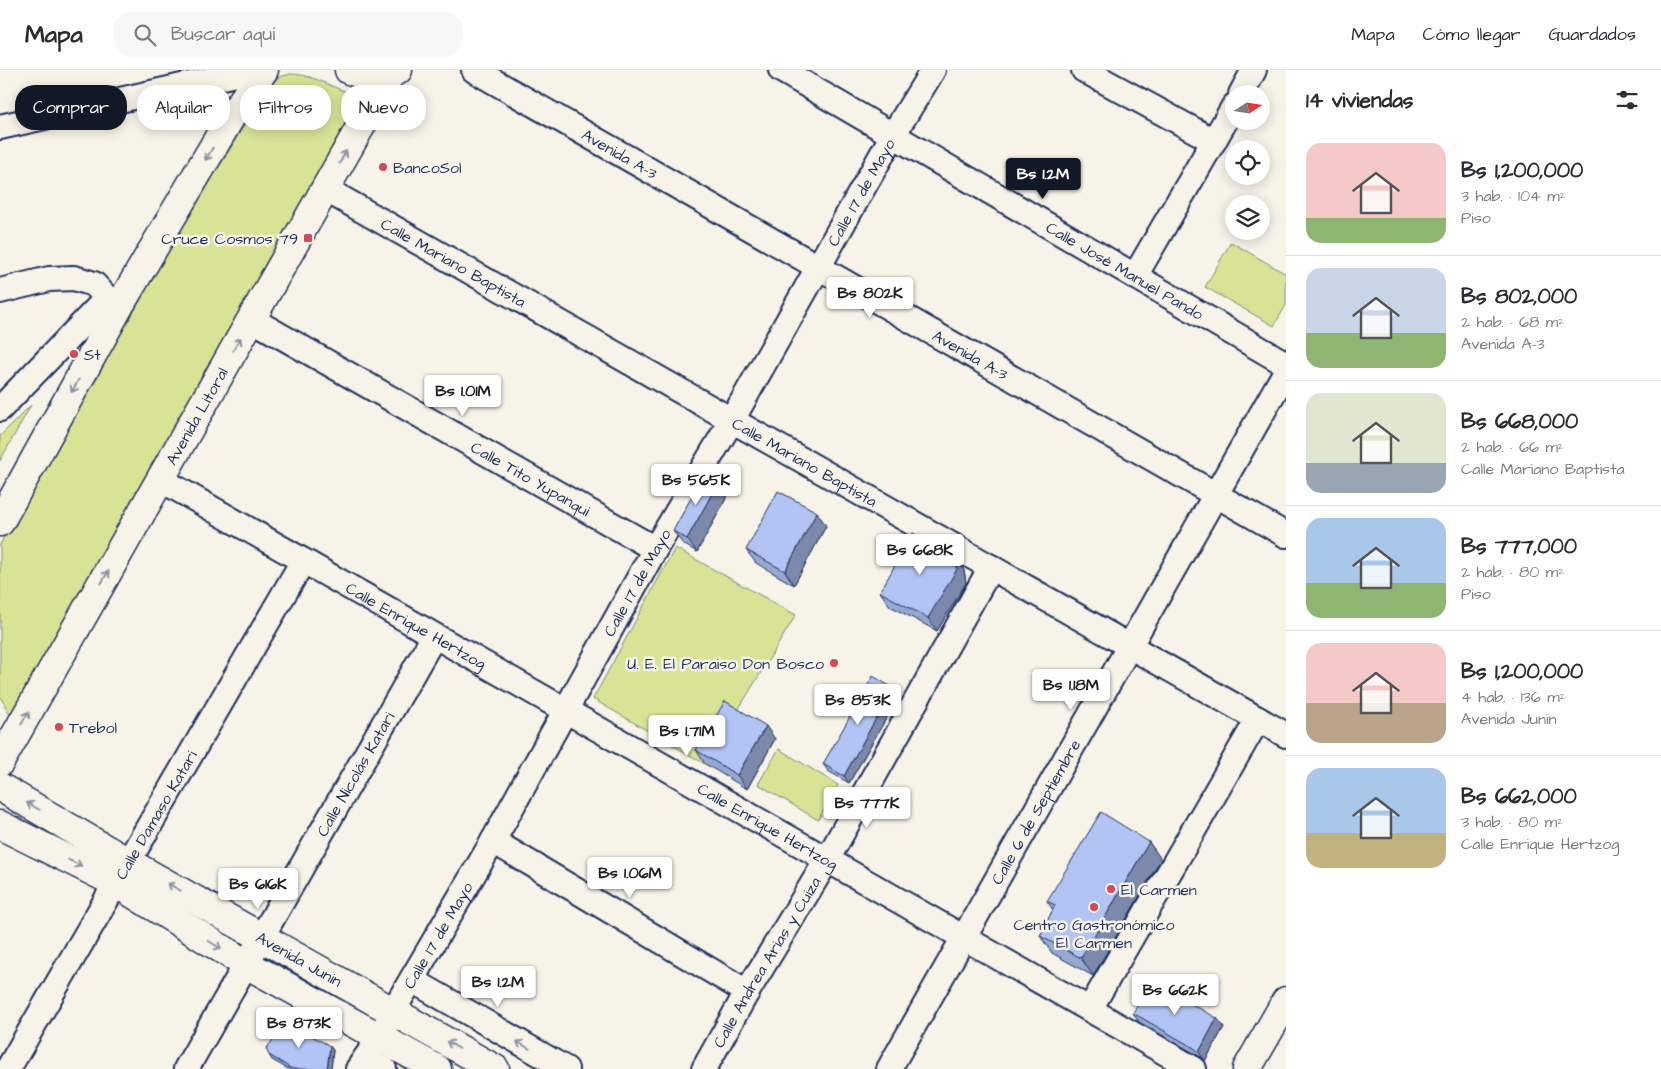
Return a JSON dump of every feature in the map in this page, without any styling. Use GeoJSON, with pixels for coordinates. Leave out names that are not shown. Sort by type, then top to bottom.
{"type":"FeatureCollection","features":[{"type":"Feature","properties":{"kind":"main road"},"geometry":{"type":"LineString","coordinates":[[0,522],[114,301],[232,115],[264,70]]}},
{"type":"Feature","properties":{"kind":"main road"},"geometry":{"type":"LineString","coordinates":[[349,70],[372,76],[394,71]]}},
{"type":"Feature","properties":{"kind":"main road","name":"Avenida Litoral"},"geometry":{"type":"LineString","coordinates":[[0,760],[394,71]]}},
{"type":"Feature","properties":{"kind":"main road","name":"Avenida Junin"},"geometry":{"type":"LineString","coordinates":[[0,787],[122,872],[372,1058],[437,1069]]}},
{"type":"Feature","properties":{"kind":"main road","name":"Avenida Junin"},"geometry":{"type":"LineString","coordinates":[[0,826],[122,872],[262,937],[495,1069]]}},
{"type":"Feature","properties":{"kind":"main road"},"geometry":{"type":"LineString","coordinates":[[1247,1069],[1286,1001]]}},
{"type":"Feature","properties":{"kind":"street"},"geometry":{"type":"LineString","coordinates":[[0,127],[253,70]]}},
{"type":"Feature","properties":{"kind":"street","name":"Avenida A-3"},"geometry":{"type":"LineString","coordinates":[[474,70],[1286,535]]}},
{"type":"Feature","properties":{"kind":"street","name":"Calle José Manuel Pando"},"geometry":{"type":"LineString","coordinates":[[781,70],[1286,364]]}},
{"type":"Feature","properties":{"kind":"street","name":"Calle 17 de Mayo"},"geometry":{"type":"LineString","coordinates":[[372,1058],[393,1011],[493,841],[654,549],[732,420],[893,135],[933,70]]}},
{"type":"Feature","properties":{"kind":"street"},"geometry":{"type":"LineString","coordinates":[[1084,70],[1214,141]]}},
{"type":"Feature","properties":{"kind":"street"},"geometry":{"type":"LineString","coordinates":[[1246,85],[1254,70]]}},
{"type":"Feature","properties":{"kind":"street"},"geometry":{"type":"LineString","coordinates":[[1135,276],[1225,122]]}},
{"type":"Feature","properties":{"kind":"street","name":"Calle Mariano Baptista"},"geometry":{"type":"LineString","coordinates":[[325,189],[1286,735]]}},
{"type":"Feature","properties":{"kind":"street"},"geometry":{"type":"LineString","coordinates":[[0,291],[50,279],[74,278],[94,284],[114,301],[0,409]]}},
{"type":"Feature","properties":{"kind":"street","name":"Calle Tito Yupanqui"},"geometry":{"type":"LineString","coordinates":[[251,319],[654,549]]}},
{"type":"Feature","properties":{"kind":"street","name":"Calle 6 de Septiembre"},"geometry":{"type":"LineString","coordinates":[[889,1069],[1286,371]]}},
{"type":"Feature","properties":{"kind":"street","name":"Calle Enrique Hertzog"},"geometry":{"type":"LineString","coordinates":[[160,479],[1194,1069]]}},
{"type":"Feature","properties":{"kind":"street","name":"Calle Damaso Katari"},"geometry":{"type":"LineString","coordinates":[[8,1069],[303,561]]}},
{"type":"Feature","properties":{"kind":"street","name":"Calle Andrea Arias y Cuiza"},"geometry":{"type":"LineString","coordinates":[[704,1069],[747,992],[827,860],[991,567]]}},
{"type":"Feature","properties":{"kind":"street","name":"Calle Nicolás Katari"},"geometry":{"type":"LineString","coordinates":[[186,1069],[434,636]]}},
{"type":"Feature","properties":{"kind":"street"},"geometry":{"type":"LineString","coordinates":[[1090,1009],[1258,719]]}},
{"type":"Feature","properties":{"kind":"street"},"geometry":{"type":"LineString","coordinates":[[493,841],[747,992]]}},
{"type":"Feature","properties":{"kind":"street"},"geometry":{"type":"LineString","coordinates":[[412,980],[566,1069]]}},
{"type":"Feature","properties":{"kind":"green space"},"geometry":{"type":"Polygon","coordinates":[[[297,74],[331,85],[269,85],[279,77],[297,74]]]}},
{"type":"Feature","properties":{"kind":"green space"},"geometry":{"type":"Polygon","coordinates":[[[331,85],[341,89],[341,130],[351,130],[14,723],[0,696],[0,544],[183,226],[241,130],[331,130],[331,85]]]}},
{"type":"Feature","properties":{"kind":"green space"},"geometry":{"type":"Polygon","coordinates":[[[1231,242],[1286,274],[1286,305],[1274,326],[1205,287],[1231,242]]]}},
{"type":"Feature","properties":{"kind":"green space"},"geometry":{"type":"Polygon","coordinates":[[[31,405],[0,461],[0,436],[31,405]]]}},
{"type":"Feature","properties":{"kind":"green space"},"geometry":{"type":"Polygon","coordinates":[[[675,548],[796,615],[705,764],[593,699],[675,548]]]}},
{"type":"Feature","properties":{"kind":"green space"},"geometry":{"type":"Polygon","coordinates":[[[779,749],[838,785],[818,820],[758,784],[779,749]]]}},
{"type":"Feature","properties":{"kind":"building"},"geometry":{"type":"Polygon","coordinates":[[[704,474],[719,481],[687,539],[673,531],[704,474]]]}},
{"type":"Feature","properties":{"kind":"building"},"geometry":{"type":"Polygon","coordinates":[[[778,491],[817,512],[785,571],[746,550],[778,491]]]}},
{"type":"Feature","properties":{"kind":"building"},"geometry":{"type":"Polygon","coordinates":[[[913,533],[954,557],[957,569],[928,618],[880,592],[913,533]]]}},
{"type":"Feature","properties":{"kind":"building"},"geometry":{"type":"Polygon","coordinates":[[[873,676],[893,688],[844,776],[823,764],[873,676]]]}},
{"type":"Feature","properties":{"kind":"building"},"geometry":{"type":"Polygon","coordinates":[[[725,701],[766,726],[737,775],[696,750],[725,701]]]}},
{"type":"Feature","properties":{"kind":"building"},"geometry":{"type":"Polygon","coordinates":[[[1101,812],[1149,842],[1081,958],[1040,936],[1055,905],[1047,901],[1101,812]]]}},
{"type":"Feature","properties":{"kind":"building"},"geometry":{"type":"Polygon","coordinates":[[[1150,981],[1217,1018],[1199,1052],[1133,1013],[1150,981]]]}},
{"type":"Feature","properties":{"kind":"building"},"geometry":{"type":"Polygon","coordinates":[[[287,1022],[330,1046],[327,1069],[292,1069],[269,1055],[266,1049],[287,1022]]]}},
{"type":"Feature","properties":{"kind":"place","name":"BancoSol"},"geometry":{"type":"Point","coordinates":[383,167]}},
{"type":"Feature","properties":{"kind":"place","name":"Cruce Cosmos 79"},"geometry":{"type":"Point","coordinates":[308,238]}},
{"type":"Feature","properties":{"kind":"place","name":"St"},"geometry":{"type":"Point","coordinates":[74,354]}},
{"type":"Feature","properties":{"kind":"place","name":"U. E. El Paraiso Don Bosco"},"geometry":{"type":"Point","coordinates":[834,663]}},
{"type":"Feature","properties":{"kind":"place","name":"Trebol"},"geometry":{"type":"Point","coordinates":[59,727]}},
{"type":"Feature","properties":{"kind":"place","name":"El Carmen"},"geometry":{"type":"Point","coordinates":[1111,889]}},
{"type":"Feature","properties":{"kind":"place","name":"Centro Gastronómico El Carmen"},"geometry":{"type":"Point","coordinates":[1094,907]}}]}
